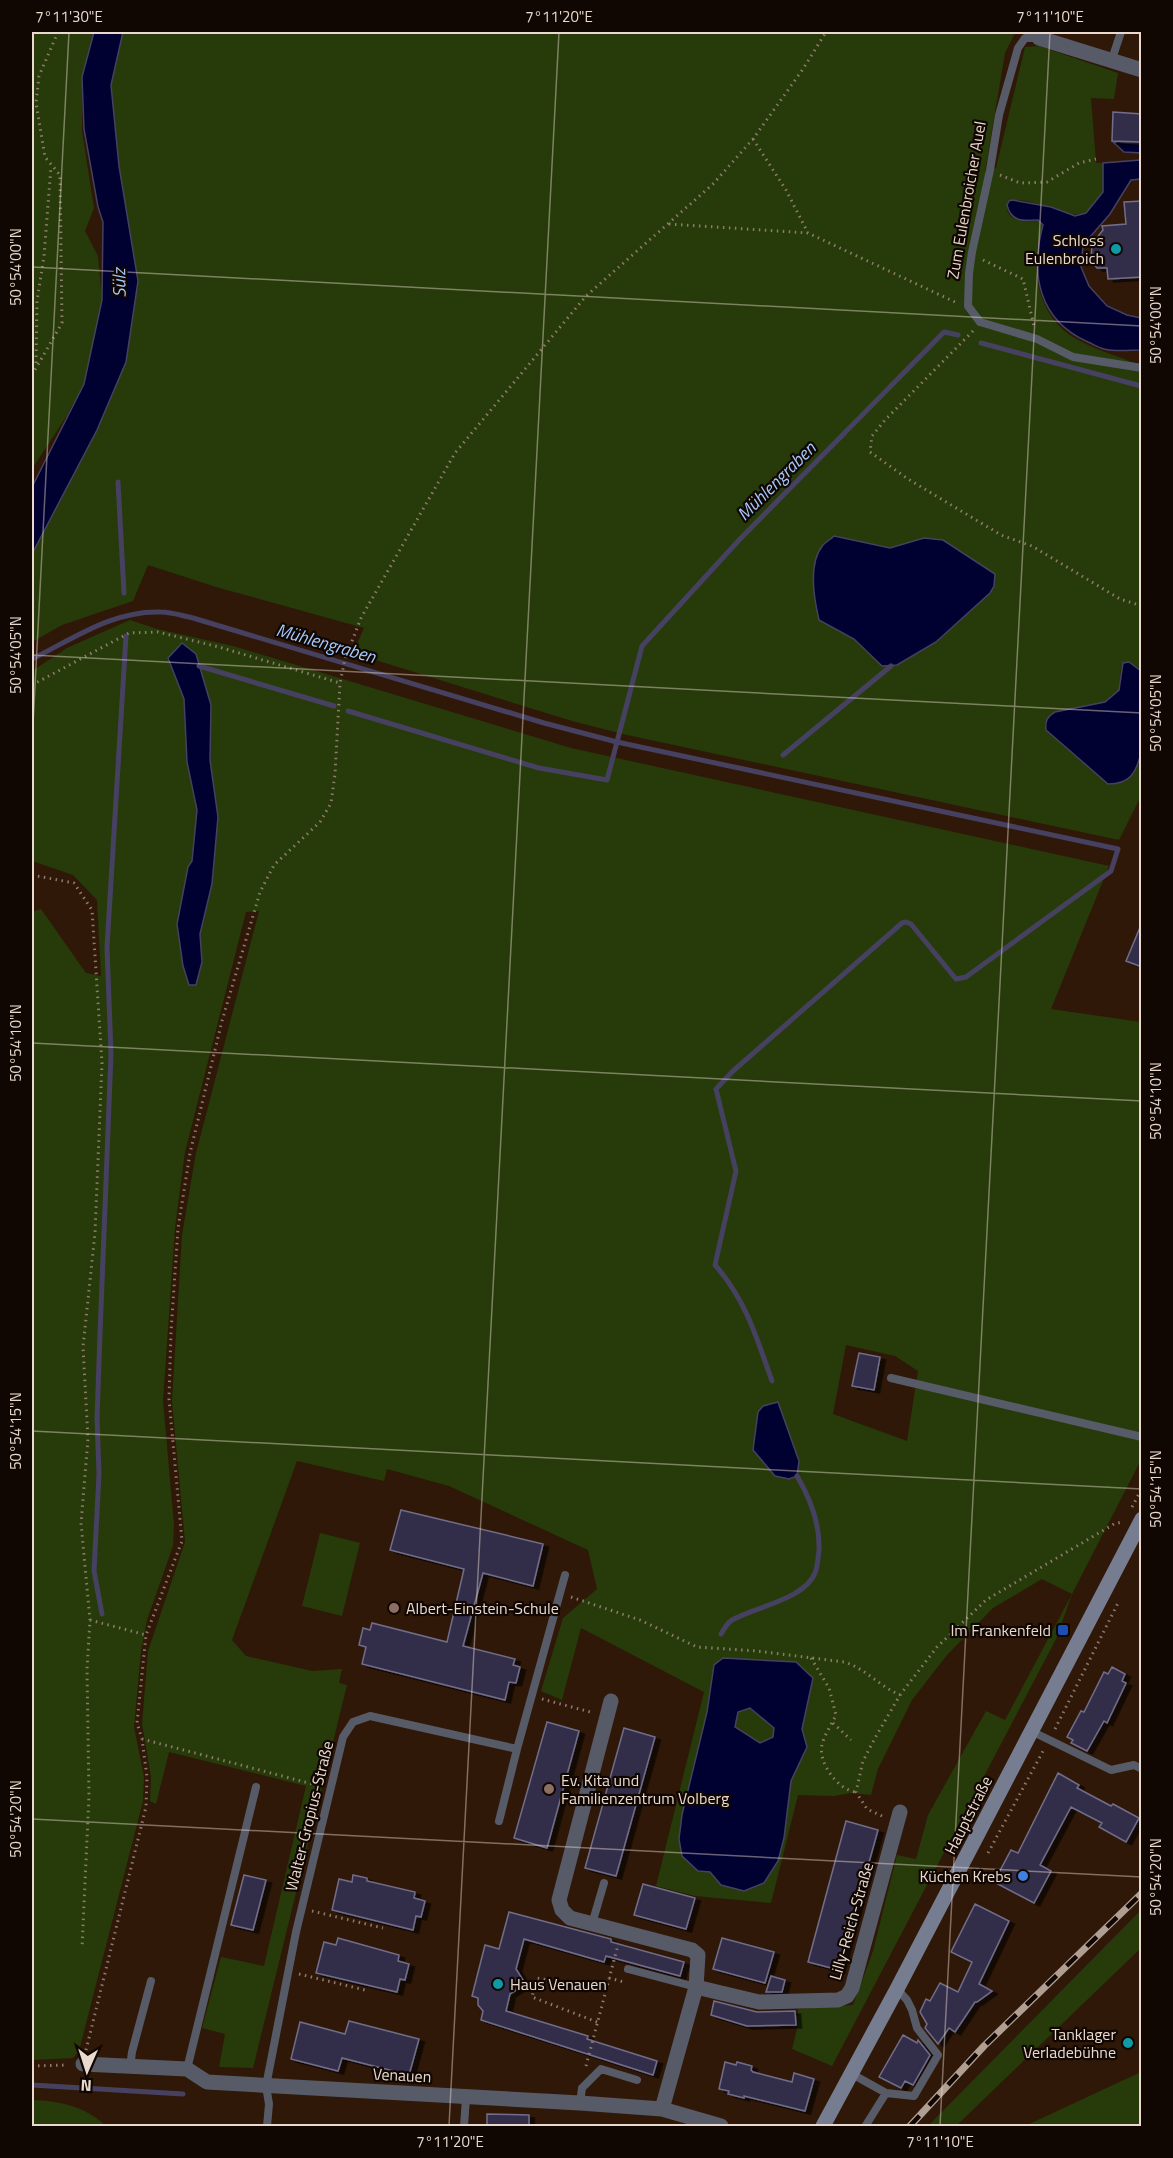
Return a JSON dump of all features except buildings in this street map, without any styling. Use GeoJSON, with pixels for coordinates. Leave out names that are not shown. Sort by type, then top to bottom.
{"type":"FeatureCollection","features":[{"type":"Feature","properties":{"kind":"main road","name":"Hauptstraße"},"geometry":{"type":"LineString","coordinates":[[823,2127],[1142,1518]]}},
{"type":"Feature","properties":{"kind":"street","name":"Zum Eulenbroicher Auel"},"geometry":{"type":"LineString","coordinates":[[1039,38],[1142,70]]}},
{"type":"Feature","properties":{"kind":"street"},"geometry":{"type":"LineString","coordinates":[[611,1701],[559,1900],[562,1910],[570,1918],[692,1950],[698,1956],[696,1987],[662,2109]]}},
{"type":"Feature","properties":{"kind":"street","name":"Lilly-Reich-Straße"},"geometry":{"type":"LineString","coordinates":[[696,1987],[759,2002],[838,2000],[847,1996],[852,1988],[898,1817]]}},
{"type":"Feature","properties":{"kind":"street","name":"Venauen"},"geometry":{"type":"LineString","coordinates":[[83,2064],[188,2069],[207,2082],[266,2086],[466,2098],[581,2095],[662,2109],[721,2127]]}},
{"type":"Feature","properties":{"kind":"lane"},"geometry":{"type":"LineString","coordinates":[[1111,62],[1121,32]]}},
{"type":"Feature","properties":{"kind":"lane","name":"Zum Eulenbroicher Auel"},"geometry":{"type":"LineString","coordinates":[[968,306],[972,252],[990,170],[999,115],[1018,48],[1025,38],[1039,38]]}},
{"type":"Feature","properties":{"kind":"lane"},"geometry":{"type":"LineString","coordinates":[[968,306],[980,322],[1036,339],[1073,357],[1142,368]]}},
{"type":"Feature","properties":{"kind":"lane"},"geometry":{"type":"LineString","coordinates":[[891,1378],[925,1384],[1142,1437]]}},
{"type":"Feature","properties":{"kind":"lane"},"geometry":{"type":"LineString","coordinates":[[499,1821],[565,1575]]}},
{"type":"Feature","properties":{"kind":"lane","name":"Walter-Gropius-Straße"},"geometry":{"type":"LineString","coordinates":[[267,2127],[269,2104],[266,2086],[288,1971],[343,1737],[352,1722],[370,1716],[517,1749]]}},
{"type":"Feature","properties":{"kind":"lane"},"geometry":{"type":"LineString","coordinates":[[1031,1731],[1111,1770],[1134,1765],[1142,1768]]}},
{"type":"Feature","properties":{"kind":"lane"},"geometry":{"type":"LineString","coordinates":[[188,2069],[256,1787]]}},
{"type":"Feature","properties":{"kind":"lane"},"geometry":{"type":"LineString","coordinates":[[592,1924],[604,1883]]}},
{"type":"Feature","properties":{"kind":"lane"},"geometry":{"type":"LineString","coordinates":[[628,1969],[696,1987]]}},
{"type":"Feature","properties":{"kind":"lane"},"geometry":{"type":"LineString","coordinates":[[130,2068],[132,2052],[151,1981]]}},
{"type":"Feature","properties":{"kind":"lane"},"geometry":{"type":"LineString","coordinates":[[852,2074],[886,2093],[914,2096],[939,2055],[917,2028],[907,2000],[897,1989]]}},
{"type":"Feature","properties":{"kind":"lane"},"geometry":{"type":"LineString","coordinates":[[581,2095],[601,2069],[637,2080]]}},
{"type":"Feature","properties":{"kind":"lane"},"geometry":{"type":"LineString","coordinates":[[866,2125],[886,2093]]}},
{"type":"Feature","properties":{"kind":"lane"},"geometry":{"type":"LineString","coordinates":[[464,2127],[466,2098]]}},
{"type":"Feature","properties":{"kind":"path"},"geometry":{"type":"LineString","coordinates":[[32,375],[62,323],[60,175],[45,157],[36,103],[39,76],[58,32]]}},
{"type":"Feature","properties":{"kind":"path"},"geometry":{"type":"LineString","coordinates":[[32,2066],[83,2064],[146,1807],[147,1777],[142,1739],[137,1723],[146,1635],[182,1541],[169,1399],[178,1228],[190,1153],[222,1021],[260,892],[274,865],[320,822],[331,803],[335,774],[340,682],[345,659],[361,618],[455,453],[586,296],[713,184],[753,139],[803,69],[826,32]]}},
{"type":"Feature","properties":{"kind":"path"},"geometry":{"type":"LineString","coordinates":[[753,139],[786,190],[808,233]]}},
{"type":"Feature","properties":{"kind":"path"},"geometry":{"type":"LineString","coordinates":[[990,170],[1020,183],[1047,182],[1079,163],[1096,159]]}},
{"type":"Feature","properties":{"kind":"path"},"geometry":{"type":"LineString","coordinates":[[36,365],[37,301],[44,256],[51,166]]}},
{"type":"Feature","properties":{"kind":"path"},"geometry":{"type":"LineString","coordinates":[[669,224],[808,233],[954,302],[968,306]]}},
{"type":"Feature","properties":{"kind":"path"},"geometry":{"type":"LineString","coordinates":[[972,252],[976,257],[1023,279],[1036,339]]}},
{"type":"Feature","properties":{"kind":"path"},"geometry":{"type":"LineString","coordinates":[[969,336],[885,420],[872,436],[870,452],[908,479],[1001,535],[1032,546],[1120,599],[1142,606]]}},
{"type":"Feature","properties":{"kind":"path"},"geometry":{"type":"LineString","coordinates":[[32,685],[129,633],[158,632],[340,682]]}},
{"type":"Feature","properties":{"kind":"path"},"geometry":{"type":"LineString","coordinates":[[32,875],[74,883],[92,910],[102,1064],[95,1233],[83,1347],[88,1439],[81,1523],[90,1620],[87,1669],[90,1796],[81,1948]]}},
{"type":"Feature","properties":{"kind":"path"},"geometry":{"type":"LineString","coordinates":[[856,1792],[863,1761],[900,1695],[937,1647],[986,1599],[1114,1524],[1124,1521]]}},
{"type":"Feature","properties":{"kind":"path"},"geometry":{"type":"LineString","coordinates":[[560,1593],[640,1620],[697,1647],[757,1651],[856,1665],[878,1683],[900,1695]]}},
{"type":"Feature","properties":{"kind":"path"},"geometry":{"type":"LineString","coordinates":[[90,1620],[146,1635]]}},
{"type":"Feature","properties":{"kind":"path"},"geometry":{"type":"LineString","coordinates":[[811,1658],[829,1688],[836,1715],[822,1744],[824,1761],[844,1788],[856,1792],[867,1809],[898,1817]]}},
{"type":"Feature","properties":{"kind":"path"},"geometry":{"type":"LineString","coordinates":[[532,1696],[607,1716]]}},
{"type":"Feature","properties":{"kind":"path"},"geometry":{"type":"LineString","coordinates":[[832,1723],[851,1740]]}},
{"type":"Feature","properties":{"kind":"path"},"geometry":{"type":"LineString","coordinates":[[142,1739],[330,1788]]}},
{"type":"Feature","properties":{"kind":"path"},"geometry":{"type":"LineString","coordinates":[[302,1908],[383,1928]]}},
{"type":"Feature","properties":{"kind":"path"},"geometry":{"type":"LineString","coordinates":[[581,2095],[597,2022],[622,1931]]}},
{"type":"Feature","properties":{"kind":"path"},"geometry":{"type":"LineString","coordinates":[[288,1971],[369,1991]]}},
{"type":"Feature","properties":{"kind":"path"},"geometry":{"type":"LineString","coordinates":[[597,2022],[532,1997],[537,1978],[606,1990]]}},
{"type":"Feature","properties":{"kind":"green space"},"geometry":{"type":"Polygon","coordinates":[[[32,32],[94,32],[82,77],[82,131],[94,208],[85,231],[98,256],[102,300],[84,384],[66,417],[32,469],[32,32]]]}},
{"type":"Feature","properties":{"kind":"green space"},"geometry":{"type":"Polygon","coordinates":[[[123,32],[1020,32],[1015,33],[1005,53],[985,172],[996,168],[1025,47],[1039,46],[1118,73],[1114,99],[1091,98],[1096,163],[1103,163],[1103,192],[1094,204],[1084,213],[1077,214],[1017,200],[1008,201],[1007,208],[1008,213],[1016,219],[1038,221],[1043,226],[1037,256],[1039,287],[1051,315],[1061,327],[1089,346],[1141,366],[1141,671],[1138,667],[1121,667],[1119,690],[1105,702],[1055,712],[1138,766],[1141,753],[1141,796],[1119,840],[627,735],[572,721],[353,653],[364,628],[216,587],[148,565],[133,601],[62,625],[32,642],[32,554],[97,430],[126,362],[138,281],[119,166],[111,85],[123,32]],[[834,536],[820,620],[854,639],[882,666],[936,642],[990,593],[994,586],[995,575],[943,540],[924,538],[890,548],[834,536]]]}},
{"type":"Feature","properties":{"kind":"green space"},"geometry":{"type":"Polygon","coordinates":[[[130,620],[157,629],[233,646],[571,748],[1109,866],[1051,1009],[1141,1022],[1141,1460],[1072,1594],[1042,1579],[993,1608],[947,1655],[912,1700],[878,1769],[871,1795],[851,1793],[834,1796],[798,1795],[771,1903],[695,1896],[656,1886],[704,1692],[581,1628],[562,1700],[541,1691],[563,1618],[597,1589],[588,1550],[449,1486],[387,1469],[384,1481],[297,1461],[232,1640],[246,1656],[312,1671],[342,1669],[339,1683],[347,1685],[253,2068],[219,2067],[225,2034],[202,2028],[221,1957],[264,1966],[306,1786],[169,1752],[156,1804],[150,1801],[151,1777],[142,1724],[148,1651],[185,1542],[172,1401],[182,1235],[196,1153],[259,911],[246,912],[185,1152],[175,1228],[163,1401],[174,1525],[173,1546],[147,1620],[141,1651],[134,1727],[144,1777],[143,1801],[79,2051],[73,2058],[32,2060],[32,912],[41,909],[86,973],[101,976],[97,900],[73,875],[32,861],[32,671],[67,648],[130,620]],[[846,1345],[833,1414],[907,1441],[918,1371],[895,1356],[846,1345]],[[755,1427],[797,1476],[799,1461],[755,1427]],[[714,1665],[707,1712],[679,1839],[682,1856],[698,1871],[710,1871],[721,1885],[788,1799],[791,1781],[807,1747],[802,1729],[808,1704],[714,1665]]]}},
{"type":"Feature","properties":{"kind":"green space"},"geometry":{"type":"Polygon","coordinates":[[[320,1533],[360,1543],[342,1616],[302,1606],[320,1533]]]}},
{"type":"Feature","properties":{"kind":"green space"},"geometry":{"type":"Polygon","coordinates":[[[1072,1594],[1056,1639],[832,2066],[792,2049],[797,2029],[798,2009],[853,2005],[873,1951],[897,1855],[916,1859],[928,1815],[986,1711],[1005,1720],[1072,1594]]]}},
{"type":"Feature","properties":{"kind":"green space"},"geometry":{"type":"Polygon","coordinates":[[[750,1708],[774,1728],[773,1737],[760,1743],[735,1727],[738,1712],[750,1708]]]}},
{"type":"Feature","properties":{"kind":"green space"},"geometry":{"type":"Polygon","coordinates":[[[1141,1910],[1141,1948],[956,2126],[928,2126],[1141,1910]]]}},
{"type":"Feature","properties":{"kind":"green space"},"geometry":{"type":"Polygon","coordinates":[[[1141,2072],[1141,2126],[1025,2126],[1141,2072]]]}},
{"type":"Feature","properties":{"kind":"green space"},"geometry":{"type":"Polygon","coordinates":[[[32,2100],[81,2109],[106,2126],[32,2126],[32,2100]]]}},
{"type":"Feature","properties":{"kind":"water","name":"Sülz"},"geometry":{"type":"Polygon","coordinates":[[[94,32],[123,32],[111,85],[119,166],[138,281],[126,362],[97,430],[32,554],[32,487],[84,384],[102,300],[103,222],[98,207],[84,129],[82,77],[94,32]]]}},
{"type":"Feature","properties":{"kind":"water"},"geometry":{"type":"Polygon","coordinates":[[[1113,142],[1141,144],[1141,153],[1124,152],[1113,142]]]}},
{"type":"Feature","properties":{"kind":"water"},"geometry":{"type":"Polygon","coordinates":[[[1141,153],[1141,179],[1131,180],[1110,214],[1083,245],[1081,267],[1089,286],[1107,306],[1127,315],[1141,318],[1141,350],[1109,350],[1071,333],[1048,308],[1038,277],[1039,243],[1043,225],[1038,220],[1018,219],[1011,215],[1007,205],[1012,200],[1051,207],[1075,216],[1086,213],[1103,192],[1103,163],[1140,160],[1141,153]]]}},
{"type":"Feature","properties":{"kind":"water"},"geometry":{"type":"Polygon","coordinates":[[[834,536],[890,548],[924,538],[943,540],[995,574],[994,586],[990,593],[936,642],[897,665],[882,666],[854,639],[819,620],[814,592],[815,561],[823,545],[834,536]]]}},
{"type":"Feature","properties":{"kind":"water"},"geometry":{"type":"Polygon","coordinates":[[[182,643],[196,654],[211,705],[210,760],[218,817],[212,884],[200,934],[202,962],[196,985],[189,985],[183,966],[177,924],[188,867],[192,861],[197,810],[187,762],[184,699],[168,658],[182,643]]]}},
{"type":"Feature","properties":{"kind":"water"},"geometry":{"type":"Polygon","coordinates":[[[1129,662],[1141,671],[1141,753],[1131,776],[1122,782],[1108,784],[1046,730],[1046,724],[1048,718],[1055,712],[1105,702],[1119,690],[1123,663],[1129,662]]]}},
{"type":"Feature","properties":{"kind":"water"},"geometry":{"type":"Polygon","coordinates":[[[778,1402],[799,1461],[797,1476],[789,1479],[775,1476],[753,1450],[758,1412],[763,1406],[778,1402]]]}},
{"type":"Feature","properties":{"kind":"water"},"geometry":{"type":"Polygon","coordinates":[[[723,1658],[796,1662],[813,1678],[802,1729],[807,1747],[791,1781],[784,1838],[778,1861],[764,1883],[744,1891],[721,1885],[710,1872],[698,1871],[682,1856],[679,1839],[682,1815],[707,1712],[714,1665],[723,1658]],[[750,1708],[738,1712],[735,1727],[760,1743],[773,1737],[774,1728],[750,1708]]]}},
{"type":"Feature","properties":{"kind":"waterway","name":"Mühlengraben"},"geometry":{"type":"LineString","coordinates":[[32,659],[110,621],[143,613],[169,613],[193,618],[544,723],[617,742],[642,646],[740,539],[944,332],[958,335]]}},
{"type":"Feature","properties":{"kind":"waterway","name":"Mühlengraben"},"geometry":{"type":"LineString","coordinates":[[981,343],[1141,386]]}},
{"type":"Feature","properties":{"kind":"waterway"},"geometry":{"type":"LineString","coordinates":[[118,482],[124,593]]}},
{"type":"Feature","properties":{"kind":"waterway"},"geometry":{"type":"LineString","coordinates":[[102,1614],[94,1571],[99,1474],[97,1418],[111,1054],[107,947],[126,636]]}},
{"type":"Feature","properties":{"kind":"waterway"},"geometry":{"type":"LineString","coordinates":[[199,666],[334,706]]}},
{"type":"Feature","properties":{"kind":"waterway"},"geometry":{"type":"LineString","coordinates":[[783,755],[891,666]]}},
{"type":"Feature","properties":{"kind":"waterway"},"geometry":{"type":"LineString","coordinates":[[348,711],[539,768],[607,780],[617,742],[1118,849],[1111,871],[966,977],[956,979],[911,924],[902,923],[733,1071],[716,1089],[736,1171],[715,1265],[743,1306],[772,1381]]}},
{"type":"Feature","properties":{"kind":"waterway"},"geometry":{"type":"LineString","coordinates":[[721,1634],[732,1620],[790,1596],[801,1589],[810,1582],[815,1573],[819,1550],[818,1531],[810,1502],[797,1476]]}},
{"type":"Feature","properties":{"kind":"waterway"},"geometry":{"type":"LineString","coordinates":[[32,2085],[183,2094]]}},
{"type":"Feature","properties":{"kind":"railway"},"geometry":{"type":"LineString","coordinates":[[910,2126],[984,2046],[1142,1893]]}},
{"type":"Feature","properties":{"kind":"place","name":"Schloss Eulenbroich"},"geometry":{"type":"Point","coordinates":[1116,249]}},
{"type":"Feature","properties":{"kind":"place","name":"Albert-Einstein-Schule"},"geometry":{"type":"Point","coordinates":[394,1608]}},
{"type":"Feature","properties":{"kind":"place","name":"Im Frankenfeld"},"geometry":{"type":"Point","coordinates":[1063,1630]}},
{"type":"Feature","properties":{"kind":"place","name":"Ev. Kita und Familienzentrum Volberg"},"geometry":{"type":"Point","coordinates":[549,1789]}},
{"type":"Feature","properties":{"kind":"place","name":"Küchen Krebs"},"geometry":{"type":"Point","coordinates":[1023,1876]}},
{"type":"Feature","properties":{"kind":"place","name":"Haus Venauen"},"geometry":{"type":"Point","coordinates":[498,1984]}},
{"type":"Feature","properties":{"kind":"place","name":"Tanklager Verladebühne"},"geometry":{"type":"Point","coordinates":[1128,2043]}}]}
